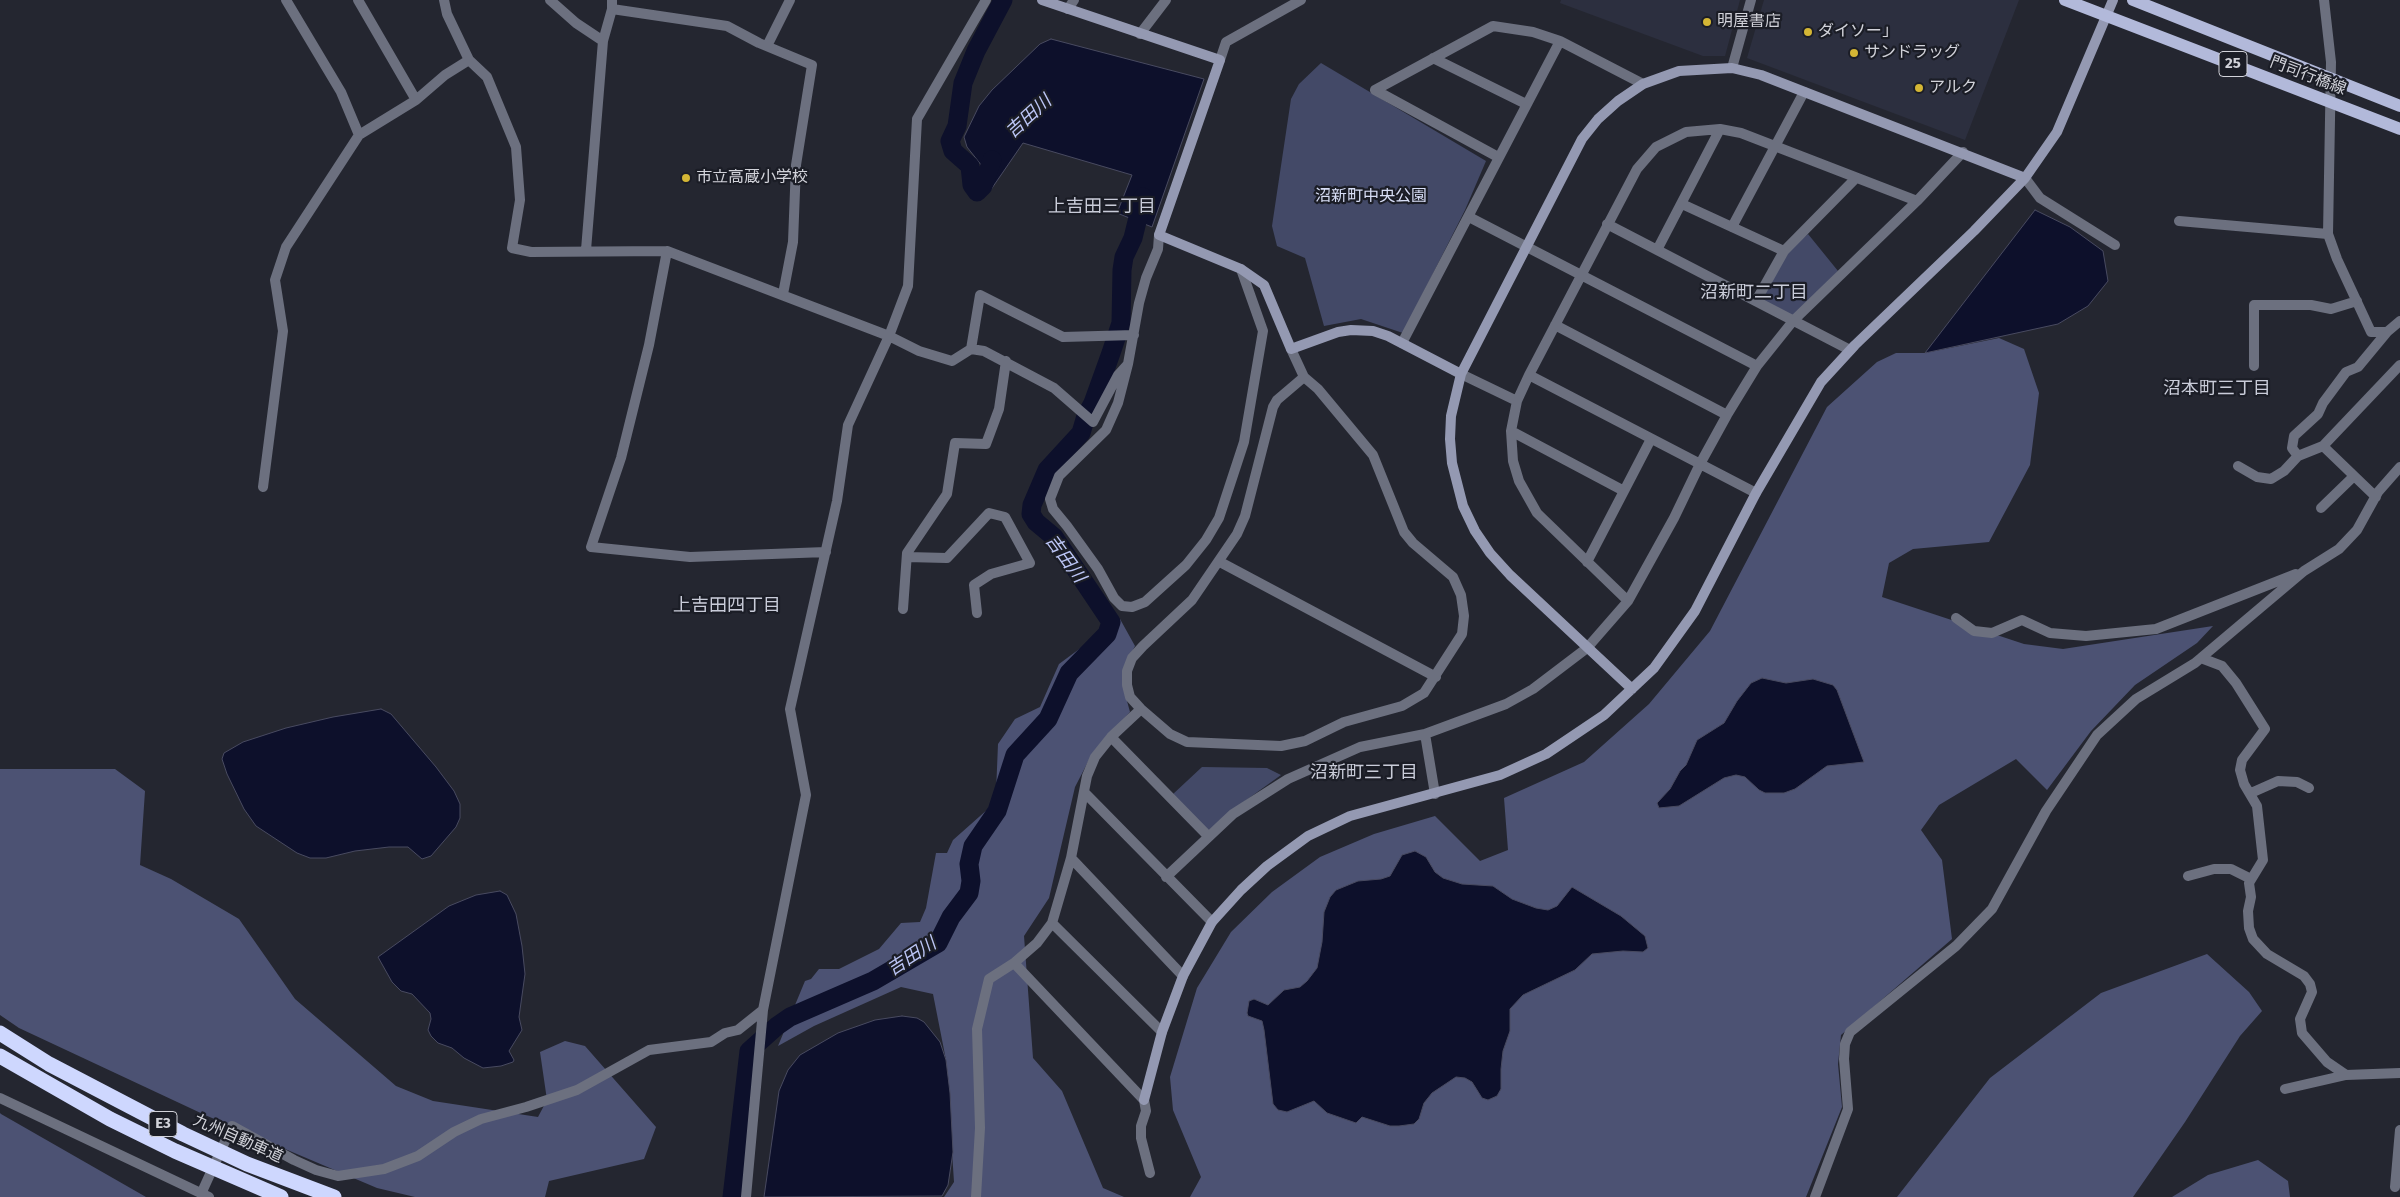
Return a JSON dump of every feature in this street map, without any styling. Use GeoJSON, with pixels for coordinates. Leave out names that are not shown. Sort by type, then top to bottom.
{"type":"FeatureCollection","features":[{"type":"Feature","properties":{"kind":"highway","name":"九州自動車道"},"geometry":{"type":"LineString","coordinates":[[0,1033],[48,1064],[183,1134],[247,1164],[334,1197]]}},
{"type":"Feature","properties":{"kind":"highway","name":"E3"},"geometry":{"type":"LineString","coordinates":[[0,1056],[110,1118],[183,1155],[282,1197]]}},
{"type":"Feature","properties":{"kind":"main road","name":"門司行橋線"},"geometry":{"type":"LineString","coordinates":[[2065,0],[2400,129]]}},
{"type":"Feature","properties":{"kind":"main road","name":"門司行橋線"},"geometry":{"type":"LineString","coordinates":[[2133,0],[2400,106]]}},
{"type":"Feature","properties":{"kind":"street"},"geometry":{"type":"LineString","coordinates":[[286,0],[341,92],[359,135]]}},
{"type":"Feature","properties":{"kind":"street"},"geometry":{"type":"LineString","coordinates":[[358,0],[416,100]]}},
{"type":"Feature","properties":{"kind":"street"},"geometry":{"type":"LineString","coordinates":[[444,0],[447,14],[469,60],[487,77],[516,147],[520,200],[512,248],[531,252],[586,250],[667,251],[783,294],[889,336],[919,351],[952,362],[971,348],[980,295],[1062,337],[1134,335]]}},
{"type":"Feature","properties":{"kind":"street"},"geometry":{"type":"LineString","coordinates":[[550,0],[576,23],[603,41]]}},
{"type":"Feature","properties":{"kind":"street"},"geometry":{"type":"LineString","coordinates":[[767,46],[790,0]]}},
{"type":"Feature","properties":{"kind":"street"},"geometry":{"type":"LineString","coordinates":[[746,1197],[763,1010],[806,795],[790,709],[838,501],[848,424],[889,336],[908,286],[917,119],[986,0]]}},
{"type":"Feature","properties":{"kind":"street"},"geometry":{"type":"LineString","coordinates":[[1042,0],[1220,60]]}},
{"type":"Feature","properties":{"kind":"street"},"geometry":{"type":"LineString","coordinates":[[1068,9],[1074,0]]}},
{"type":"Feature","properties":{"kind":"street"},"geometry":{"type":"LineString","coordinates":[[1140,34],[1166,0]]}},
{"type":"Feature","properties":{"kind":"street"},"geometry":{"type":"LineString","coordinates":[[1241,270],[1263,331],[1244,442],[1218,518],[1206,540],[1186,565],[1145,602],[1132,608],[1122,606],[1114,598],[1098,569],[1052,509],[1050,498],[1059,476],[1106,430],[1118,403],[1146,278],[1158,249],[1159,235],[1226,42],[1301,0]]}},
{"type":"Feature","properties":{"kind":"street"},"geometry":{"type":"LineString","coordinates":[[1732,68],[1751,0]]}},
{"type":"Feature","properties":{"kind":"street"},"geometry":{"type":"LineString","coordinates":[[1150,1173],[1141,1138],[1141,1126],[1146,1111],[1144,1100],[1162,1032],[1183,976],[1212,922],[1266,866],[1308,836],[1350,816],[1500,775],[1546,754],[1604,715],[1654,668],[1695,610],[1756,493],[1821,382],[1850,350],[1974,231],[2025,178],[2057,132],[2113,0]]}},
{"type":"Feature","properties":{"kind":"street"},"geometry":{"type":"LineString","coordinates":[[2324,0],[2331,80],[2328,234],[2337,259],[2371,332],[2387,332]]}},
{"type":"Feature","properties":{"kind":"street"},"geometry":{"type":"LineString","coordinates":[[586,250],[603,41],[612,4],[727,26],[812,65],[796,165],[793,242],[783,294]]}},
{"type":"Feature","properties":{"kind":"street"},"geometry":{"type":"LineString","coordinates":[[1498,157],[1375,90],[1493,26],[1532,32],[1560,41],[1643,84]]}},
{"type":"Feature","properties":{"kind":"street"},"geometry":{"type":"LineString","coordinates":[[1402,343],[1560,41]]}},
{"type":"Feature","properties":{"kind":"street"},"geometry":{"type":"LineString","coordinates":[[1433,58],[1526,104]]}},
{"type":"Feature","properties":{"kind":"street"},"geometry":{"type":"LineString","coordinates":[[263,487],[284,331],[275,280],[286,247],[359,135],[416,100],[445,75],[469,60]]}},
{"type":"Feature","properties":{"kind":"street"},"geometry":{"type":"LineString","coordinates":[[1632,689],[1490,554],[1475,531],[1463,506],[1452,464],[1450,439],[1454,398],[1461,374],[1582,139],[1598,119],[1618,101],[1643,84],[1679,70],[1732,68],[1761,75],[2025,178],[2040,198],[2115,246]]}},
{"type":"Feature","properties":{"kind":"street"},"geometry":{"type":"LineString","coordinates":[[1732,226],[1804,92]]}},
{"type":"Feature","properties":{"kind":"street"},"geometry":{"type":"LineString","coordinates":[[1657,250],[1720,129]]}},
{"type":"Feature","properties":{"kind":"street"},"geometry":{"type":"LineString","coordinates":[[1628,601],[1536,513],[1527,497],[1513,461],[1511,431],[1517,401],[1528,375],[1637,169],[1656,147],[1686,132],[1720,129],[1741,133],[1917,201]]}},
{"type":"Feature","properties":{"kind":"street"},"geometry":{"type":"LineString","coordinates":[[1166,877],[1233,814],[1288,779],[1360,747],[1425,734],[1506,704],[1533,689],[1587,648],[1628,601],[1674,518],[1700,464],[1757,366],[1793,321],[1917,201],[1962,152]]}},
{"type":"Feature","properties":{"kind":"street"},"geometry":{"type":"LineString","coordinates":[[1756,301],[1784,251],[1856,178]]}},
{"type":"Feature","properties":{"kind":"street"},"geometry":{"type":"LineString","coordinates":[[1682,204],[1784,251]]}},
{"type":"Feature","properties":{"kind":"street"},"geometry":{"type":"LineString","coordinates":[[1469,217],[1757,366]]}},
{"type":"Feature","properties":{"kind":"street"},"geometry":{"type":"LineString","coordinates":[[2179,221],[2328,234]]}},
{"type":"Feature","properties":{"kind":"street"},"geometry":{"type":"LineString","coordinates":[[1607,224],[1850,350]]}},
{"type":"Feature","properties":{"kind":"street"},"geometry":{"type":"LineString","coordinates":[[1159,235],[1241,270],[1264,285],[1304,377],[1318,389],[1373,455],[1404,532],[1412,543],[1453,577],[1464,616],[1462,634],[1436,677],[1424,693],[1402,706],[1344,722],[1305,741],[1281,746],[1187,742],[1170,734],[1130,697],[1127,685],[1127,671],[1132,658],[1192,600],[1220,562],[1245,516],[1273,407],[1277,400],[1304,377]]}},
{"type":"Feature","properties":{"kind":"street"},"geometry":{"type":"LineString","coordinates":[[667,251],[649,345],[621,458],[591,547],[690,557],[826,552]]}},
{"type":"Feature","properties":{"kind":"street"},"geometry":{"type":"LineString","coordinates":[[2254,366],[2254,305],[2311,305],[2331,308],[2357,301]]}},
{"type":"Feature","properties":{"kind":"street"},"geometry":{"type":"LineString","coordinates":[[2298,456],[2292,448],[2294,436],[2318,414],[2323,402],[2346,372],[2358,367],[2387,332],[2400,321]]}},
{"type":"Feature","properties":{"kind":"street"},"geometry":{"type":"LineString","coordinates":[[1555,325],[1727,415]]}},
{"type":"Feature","properties":{"kind":"street"},"geometry":{"type":"LineString","coordinates":[[1291,349],[1338,332],[1351,330],[1373,332],[1402,343],[1517,401]]}},
{"type":"Feature","properties":{"kind":"street"},"geometry":{"type":"LineString","coordinates":[[971,348],[984,351],[1006,361],[1054,388],[1094,422],[1118,375],[1128,364]]}},
{"type":"Feature","properties":{"kind":"street"},"geometry":{"type":"LineString","coordinates":[[903,609],[907,554],[947,494],[955,443],[986,444],[999,409],[1006,361]]}},
{"type":"Feature","properties":{"kind":"street"},"geometry":{"type":"LineString","coordinates":[[2238,466],[2257,477],[2271,478],[2284,471],[2298,456],[2323,446],[2400,365]]}},
{"type":"Feature","properties":{"kind":"street"},"geometry":{"type":"LineString","coordinates":[[1528,375],[1756,493]]}},
{"type":"Feature","properties":{"kind":"street"},"geometry":{"type":"LineString","coordinates":[[1511,431],[1624,491]]}},
{"type":"Feature","properties":{"kind":"street"},"geometry":{"type":"LineString","coordinates":[[1586,562],[1651,439]]}},
{"type":"Feature","properties":{"kind":"street"},"geometry":{"type":"LineString","coordinates":[[2323,446],[2376,497]]}},
{"type":"Feature","properties":{"kind":"street"},"geometry":{"type":"LineString","coordinates":[[1816,1197],[1848,1109],[1844,1060],[1845,1044],[1850,1032],[1956,946],[1992,909],[2046,811],[2097,735],[2136,699],[2201,658],[2304,571],[2339,549],[2357,530],[2376,497],[2400,467]]}},
{"type":"Feature","properties":{"kind":"street"},"geometry":{"type":"LineString","coordinates":[[2321,508],[2354,476]]}},
{"type":"Feature","properties":{"kind":"street"},"geometry":{"type":"LineString","coordinates":[[906,557],[947,558],[989,513],[1005,516],[1030,564],[991,574],[974,585],[977,613]]}},
{"type":"Feature","properties":{"kind":"street"},"geometry":{"type":"LineString","coordinates":[[1220,562],[1436,677]]}},
{"type":"Feature","properties":{"kind":"street"},"geometry":{"type":"LineString","coordinates":[[1956,618],[1974,631],[1992,633],[2022,620],[2050,633],[2086,636],[2156,628],[2304,571]]}},
{"type":"Feature","properties":{"kind":"street"},"geometry":{"type":"LineString","coordinates":[[2201,658],[2222,666],[2236,683],[2265,729],[2242,760],[2240,770],[2244,784],[2257,806],[2263,860],[2251,879],[2248,912],[2249,928],[2253,939],[2267,954],[2304,976],[2310,984],[2312,992],[2300,1019],[2302,1033],[2327,1062],[2346,1075]]}},
{"type":"Feature","properties":{"kind":"street"},"geometry":{"type":"LineString","coordinates":[[976,1197],[980,1128],[977,1029],[989,979],[1014,963],[1037,943],[1052,923],[1071,858],[1087,776],[1095,757],[1111,737],[1141,709]]}},
{"type":"Feature","properties":{"kind":"street"},"geometry":{"type":"LineString","coordinates":[[1425,734],[1435,794]]}},
{"type":"Feature","properties":{"kind":"street"},"geometry":{"type":"LineString","coordinates":[[1111,737],[1208,836]]}},
{"type":"Feature","properties":{"kind":"street"},"geometry":{"type":"LineString","coordinates":[[2251,793],[2278,781],[2297,782],[2309,788]]}},
{"type":"Feature","properties":{"kind":"street"},"geometry":{"type":"LineString","coordinates":[[1085,793],[1212,922]]}},
{"type":"Feature","properties":{"kind":"street"},"geometry":{"type":"LineString","coordinates":[[1071,858],[1183,976]]}},
{"type":"Feature","properties":{"kind":"street"},"geometry":{"type":"LineString","coordinates":[[2188,876],[2214,869],[2232,869],[2251,879]]}},
{"type":"Feature","properties":{"kind":"street"},"geometry":{"type":"LineString","coordinates":[[1052,923],[1162,1032]]}},
{"type":"Feature","properties":{"kind":"street"},"geometry":{"type":"LineString","coordinates":[[1014,963],[1144,1100]]}},
{"type":"Feature","properties":{"kind":"street"},"geometry":{"type":"LineString","coordinates":[[0,1098],[204,1194],[232,1126],[294,1160],[338,1176],[384,1169],[418,1156],[454,1132],[481,1119],[526,1108],[577,1090],[650,1050],[711,1042],[725,1033],[738,1030],[763,1010]]}},
{"type":"Feature","properties":{"kind":"street"},"geometry":{"type":"LineString","coordinates":[[2285,1089],[2346,1075],[2400,1073]]}},
{"type":"Feature","properties":{"kind":"street"},"geometry":{"type":"LineString","coordinates":[[2395,1187],[2400,1130]]}},
{"type":"Feature","properties":{"kind":"shaded area"},"geometry":{"type":"Polygon","coordinates":[[[1561,0],[1740,0],[1725,56],[1703,56],[1560,3],[1561,0]]]}},
{"type":"Feature","properties":{"kind":"shaded area"},"geometry":{"type":"Polygon","coordinates":[[[1764,0],[2019,0],[1965,140],[1747,58],[1764,0]]]}},
{"type":"Feature","properties":{"kind":"shaded area"},"geometry":{"type":"Polygon","coordinates":[[[1999,338],[2024,349],[2039,393],[2030,465],[1989,542],[1913,549],[1889,563],[1882,597],[2024,644],[2063,649],[2213,626],[2197,643],[2135,685],[2091,731],[2047,790],[2016,759],[1939,805],[1921,830],[1942,860],[1952,939],[1841,1035],[1838,1064],[1842,1107],[1806,1197],[1190,1197],[1201,1177],[1173,1110],[1170,1077],[1197,988],[1231,932],[1272,892],[1320,857],[1374,834],[1435,816],[1480,861],[1508,850],[1504,798],[1584,762],[1649,704],[1710,631],[1827,407],[1877,362],[1896,353],[1925,353],[1999,338]]]}},
{"type":"Feature","properties":{"kind":"shaded area"},"geometry":{"type":"Polygon","coordinates":[[[1120,619],[1135,646],[1128,659],[1124,690],[1130,712],[1092,754],[1075,787],[1049,898],[1024,936],[1033,1058],[1062,1091],[1103,1188],[1124,1197],[944,1197],[954,1182],[946,1060],[933,994],[901,987],[814,1026],[778,1046],[805,981],[811,979],[819,969],[839,969],[879,949],[901,923],[920,922],[926,908],[936,853],[947,853],[953,840],[988,809],[996,793],[998,744],[1015,719],[1040,707],[1059,664],[1120,619]]]}},
{"type":"Feature","properties":{"kind":"shaded area"},"geometry":{"type":"Polygon","coordinates":[[[0,769],[115,769],[145,791],[140,865],[171,879],[239,919],[295,999],[396,1086],[433,1101],[538,1117],[547,1100],[540,1052],[565,1041],[585,1046],[656,1127],[644,1159],[549,1181],[545,1197],[415,1197],[377,1188],[205,1115],[19,1028],[0,1015],[0,769]]]}},
{"type":"Feature","properties":{"kind":"shaded area"},"geometry":{"type":"Polygon","coordinates":[[[2207,954],[2249,992],[2262,1011],[2240,1036],[2185,1122],[2133,1197],[1897,1197],[1990,1078],[2101,993],[2207,954]]]}},
{"type":"Feature","properties":{"kind":"shaded area"},"geometry":{"type":"Polygon","coordinates":[[[1,1114],[146,1197],[0,1197],[1,1114]]]}},
{"type":"Feature","properties":{"kind":"shaded area"},"geometry":{"type":"Polygon","coordinates":[[[2258,1160],[2288,1181],[2290,1197],[2172,1197],[2208,1175],[2258,1160]]]}},
{"type":"Feature","properties":{"kind":"green space","name":"沼新町中央公園"},"geometry":{"type":"Polygon","coordinates":[[[1321,63],[1486,161],[1465,210],[1403,333],[1361,319],[1324,326],[1305,258],[1277,246],[1272,226],[1291,99],[1299,84],[1321,63]]]}},
{"type":"Feature","properties":{"kind":"green space"},"geometry":{"type":"Polygon","coordinates":[[[1808,234],[1838,271],[1794,317],[1762,300],[1784,254],[1808,234]]]}},
{"type":"Feature","properties":{"kind":"green space"},"geometry":{"type":"Polygon","coordinates":[[[1202,767],[1267,768],[1281,775],[1238,806],[1208,831],[1172,795],[1202,767]]]}},
{"type":"Feature","properties":{"kind":"water"},"geometry":{"type":"Polygon","coordinates":[[[1051,39],[1204,79],[1152,227],[1117,213],[1132,175],[1023,143],[990,191],[974,174],[982,166],[967,147],[964,137],[979,106],[992,90],[1040,44],[1051,39]]]}},
{"type":"Feature","properties":{"kind":"water"},"geometry":{"type":"Polygon","coordinates":[[[2035,210],[2070,227],[2103,251],[2108,281],[2088,306],[2058,324],[1925,353],[2035,210]]]}},
{"type":"Feature","properties":{"kind":"water"},"geometry":{"type":"Polygon","coordinates":[[[1762,678],[1786,683],[1813,679],[1833,685],[1837,690],[1864,762],[1827,766],[1795,789],[1784,793],[1765,793],[1745,777],[1736,775],[1724,778],[1679,806],[1659,808],[1657,803],[1670,789],[1680,771],[1686,765],[1697,740],[1724,723],[1737,701],[1751,683],[1762,678]]]}},
{"type":"Feature","properties":{"kind":"water"},"geometry":{"type":"Polygon","coordinates":[[[381,709],[391,714],[436,767],[454,791],[460,804],[460,818],[456,827],[431,856],[422,859],[408,847],[389,847],[355,851],[326,858],[310,858],[297,853],[256,826],[244,809],[227,774],[222,759],[224,753],[243,742],[286,728],[333,717],[381,709]]]}},
{"type":"Feature","properties":{"kind":"water"},"geometry":{"type":"Polygon","coordinates":[[[1415,851],[1426,857],[1435,872],[1443,878],[1462,884],[1493,886],[1512,899],[1536,908],[1548,910],[1557,906],[1572,887],[1621,916],[1645,936],[1648,948],[1643,952],[1623,951],[1592,954],[1575,970],[1523,995],[1510,1009],[1510,1031],[1503,1051],[1501,1089],[1497,1096],[1488,1100],[1482,1098],[1472,1082],[1465,1078],[1456,1077],[1432,1093],[1424,1103],[1419,1119],[1414,1124],[1390,1126],[1362,1117],[1356,1123],[1327,1113],[1314,1101],[1287,1112],[1278,1110],[1273,1104],[1262,1021],[1248,1016],[1249,1001],[1254,999],[1268,1005],[1284,990],[1300,987],[1307,981],[1317,968],[1322,942],[1324,912],[1330,897],[1336,890],[1358,881],[1381,879],[1390,876],[1402,855],[1415,851]]]}},
{"type":"Feature","properties":{"kind":"water"},"geometry":{"type":"Polygon","coordinates":[[[500,891],[507,895],[516,914],[522,946],[525,974],[519,1017],[522,1030],[509,1051],[514,1060],[513,1062],[501,1066],[483,1068],[464,1058],[452,1048],[438,1043],[431,1036],[428,1030],[431,1019],[430,1013],[412,994],[401,991],[392,982],[378,957],[449,906],[476,895],[500,891]]]}},
{"type":"Feature","properties":{"kind":"water"},"geometry":{"type":"Polygon","coordinates":[[[902,1016],[917,1018],[924,1022],[940,1042],[946,1060],[953,1152],[948,1185],[942,1196],[764,1197],[779,1091],[788,1070],[800,1055],[838,1033],[875,1020],[902,1016]]]}},
{"type":"Feature","properties":{"kind":"waterway","name":"吉田川"},"geometry":{"type":"LineString","coordinates":[[992,160],[983,186],[977,192],[972,185],[970,166],[953,151],[950,141],[957,126],[963,83],[976,51],[1003,0]]}},
{"type":"Feature","properties":{"kind":"waterway","name":"吉田川"},"geometry":{"type":"LineString","coordinates":[[732,1197],[749,1051],[790,1017],[873,981],[938,943],[951,917],[969,893],[971,881],[969,864],[973,846],[997,811],[1015,755],[1048,719],[1069,673],[1107,634],[1111,622],[1054,537],[1036,522],[1031,514],[1032,505],[1047,470],[1081,433],[1111,353],[1121,323],[1124,257],[1133,238],[1143,197]]}},
{"type":"Feature","properties":{"kind":"place","name":"明屋書店"},"geometry":{"type":"Point","coordinates":[1707,22]}},
{"type":"Feature","properties":{"kind":"place","name":"ダイソー」"},"geometry":{"type":"Point","coordinates":[1808,32]}},
{"type":"Feature","properties":{"kind":"place","name":"サンドラッグ"},"geometry":{"type":"Point","coordinates":[1854,53]}},
{"type":"Feature","properties":{"kind":"place","name":"アルク"},"geometry":{"type":"Point","coordinates":[1919,88]}},
{"type":"Feature","properties":{"kind":"place","name":"市立高蔵小学校"},"geometry":{"type":"Point","coordinates":[686,178]}},
{"type":"Feature","properties":{"kind":"district","name":"上吉田三丁目"},"geometry":{"type":"Point","coordinates":[1102,207]}},
{"type":"Feature","properties":{"kind":"district","name":"沼新町二丁目"},"geometry":{"type":"Point","coordinates":[1754,293]}},
{"type":"Feature","properties":{"kind":"district","name":"沼本町三丁目"},"geometry":{"type":"Point","coordinates":[2217,389]}},
{"type":"Feature","properties":{"kind":"district","name":"上吉田四丁目"},"geometry":{"type":"Point","coordinates":[727,606]}},
{"type":"Feature","properties":{"kind":"district","name":"沼新町三丁目"},"geometry":{"type":"Point","coordinates":[1364,773]}}]}
